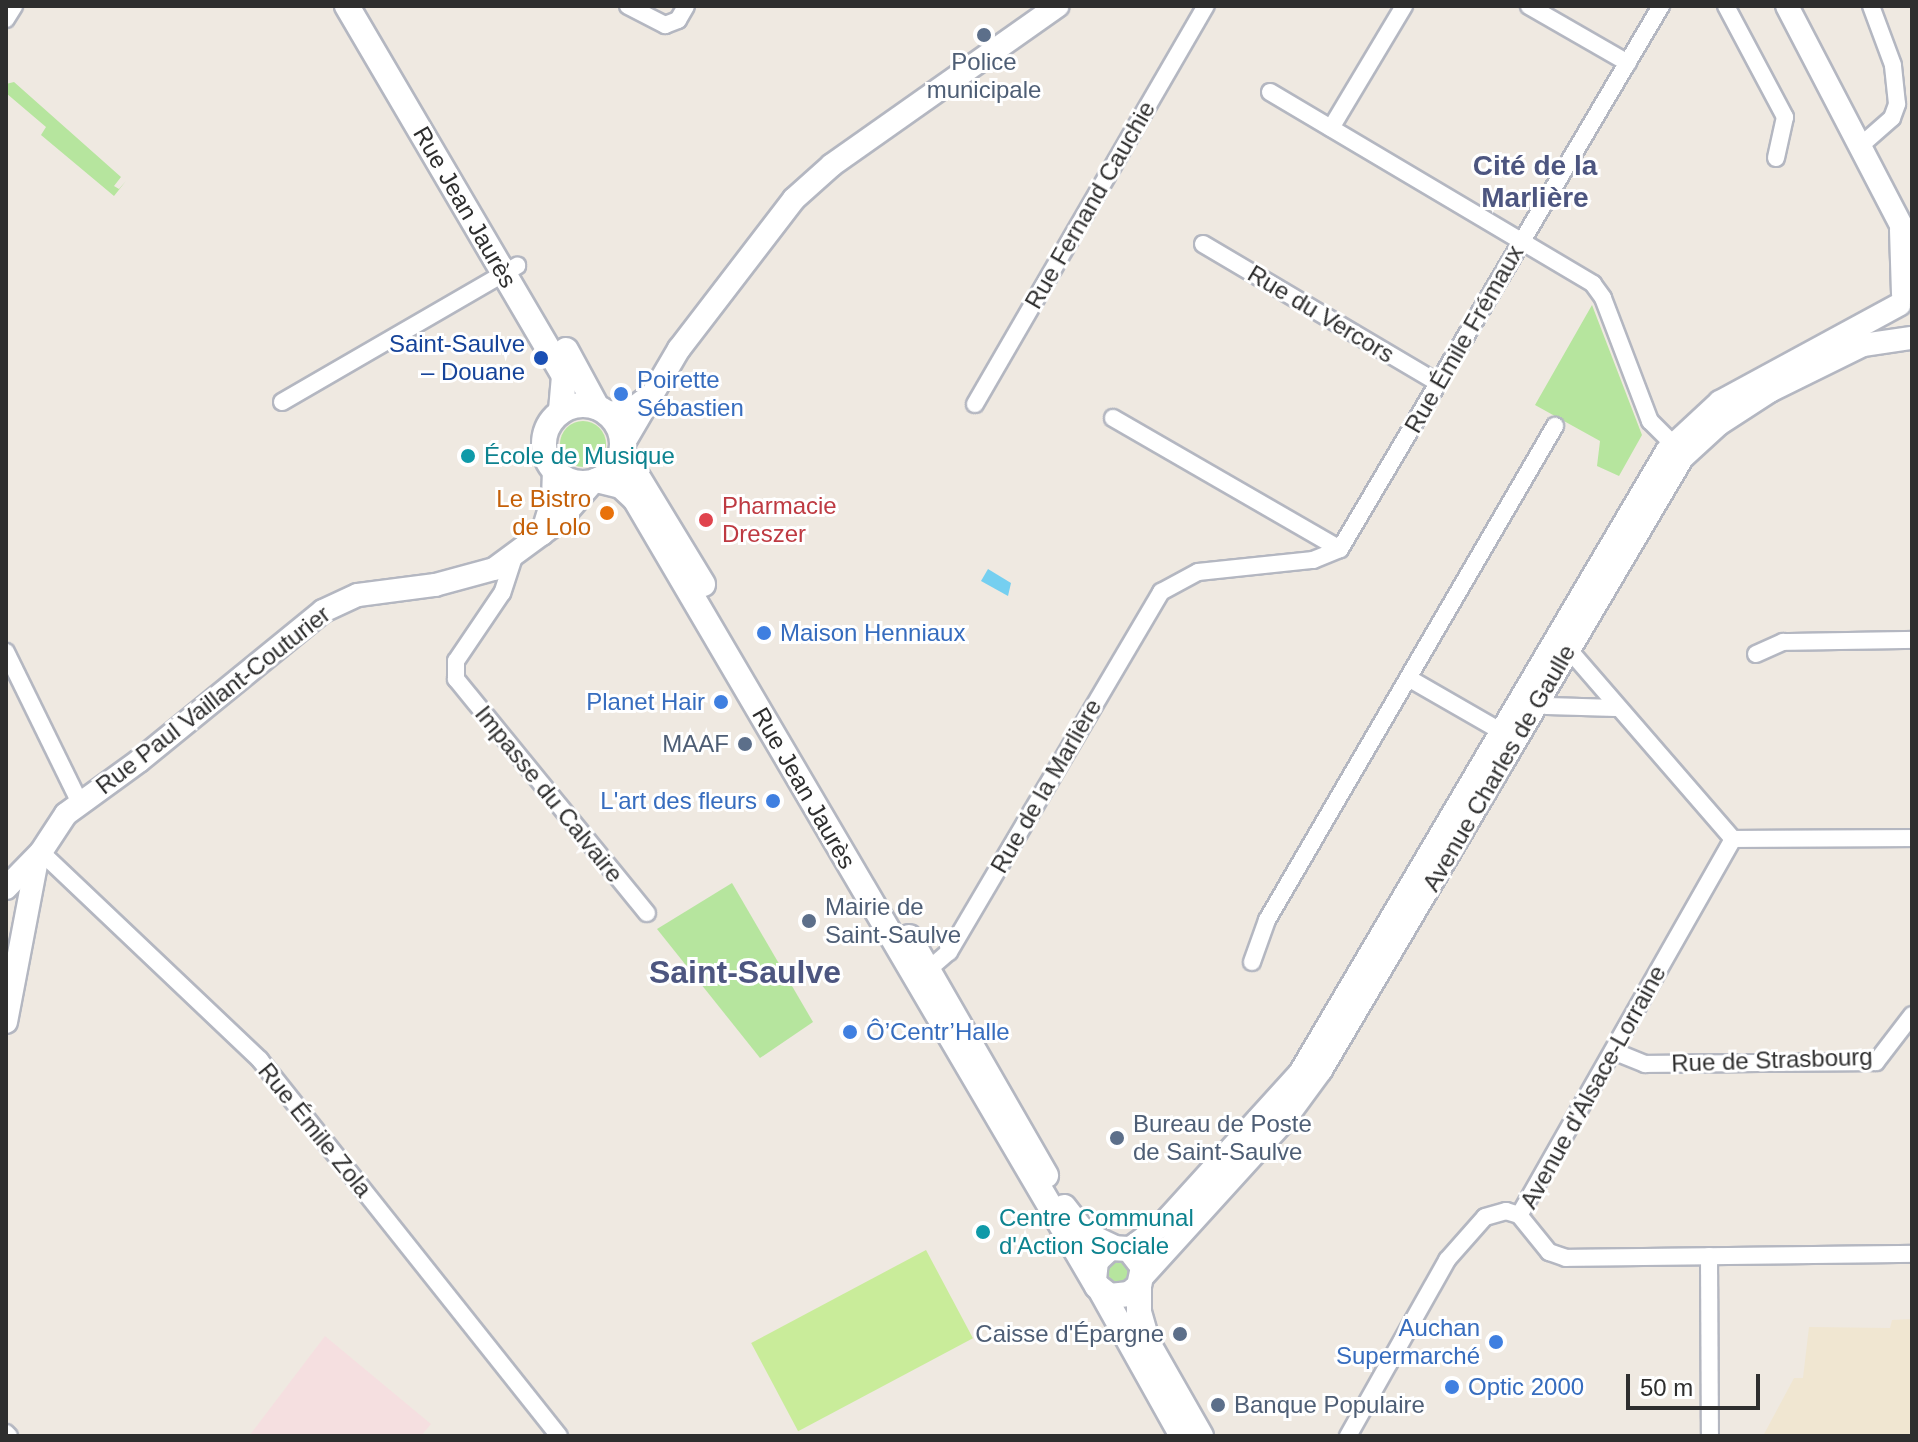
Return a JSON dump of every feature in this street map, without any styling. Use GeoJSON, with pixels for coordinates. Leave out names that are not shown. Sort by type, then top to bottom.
{"type":"FeatureCollection","features":[{"type":"Feature","properties":{"kind":"main road","name":"Rue Jean Jaurès"},"geometry":{"type":"LineString","coordinates":[[347,6],[602,410]]}},
{"type":"Feature","properties":{"kind":"main road","name":"Rue Jean Jaurès"},"geometry":{"type":"LineString","coordinates":[[365,6],[511,270],[564,376],[561,412]]}},
{"type":"Feature","properties":{"kind":"main road"},"geometry":{"type":"LineString","coordinates":[[578,405],[602,410],[618,428],[622,449],[613,469],[595,481],[569,481],[554,470],[544,439],[561,412],[578,405]]}},
{"type":"Feature","properties":{"kind":"main road","name":"Rue Jean Jaurès"},"geometry":{"type":"LineString","coordinates":[[622,449],[1182,1436]]}},
{"type":"Feature","properties":{"kind":"main road","name":"Rue Jean Jaurès"},"geometry":{"type":"LineString","coordinates":[[595,481],[621,486],[635,499],[1070,1218],[1090,1238],[1121,1248]]}},
{"type":"Feature","properties":{"kind":"main road"},"geometry":{"type":"LineString","coordinates":[[1141,1281],[1120,1297],[1098,1285],[1097,1258],[1121,1248],[1140,1260],[1141,1281],[1139,1312],[1148,1343],[1201,1436]]}},
{"type":"Feature","properties":{"kind":"street"},"geometry":{"type":"LineString","coordinates":[[6,19],[14,6]]}},
{"type":"Feature","properties":{"kind":"street"},"geometry":{"type":"LineString","coordinates":[[628,6],[665,25],[675,23],[686,6]]}},
{"type":"Feature","properties":{"kind":"street"},"geometry":{"type":"LineString","coordinates":[[622,449],[649,396],[752,249],[812,182],[1057,6]]}},
{"type":"Feature","properties":{"kind":"street","name":"Rue Fernand Cauchie"},"geometry":{"type":"LineString","coordinates":[[975,404],[1206,6]]}},
{"type":"Feature","properties":{"kind":"street"},"geometry":{"type":"LineString","coordinates":[[1331,128],[1404,6]]}},
{"type":"Feature","properties":{"kind":"street"},"geometry":{"type":"LineString","coordinates":[[1529,6],[1628,63]]}},
{"type":"Feature","properties":{"kind":"street","name":"Rue Émile Frémaux"},"geometry":{"type":"LineString","coordinates":[[1340,549],[1661,6]]}},
{"type":"Feature","properties":{"kind":"street"},"geometry":{"type":"LineString","coordinates":[[1726,6],[1785,117],[1776,158]]}},
{"type":"Feature","properties":{"kind":"street"},"geometry":{"type":"LineString","coordinates":[[1787,6],[1906,237],[1905,294],[1900,322],[1912,338]]}},
{"type":"Feature","properties":{"kind":"street"},"geometry":{"type":"LineString","coordinates":[[1859,147],[1892,118],[1897,104],[1893,65],[1871,6]]}},
{"type":"Feature","properties":{"kind":"street"},"geometry":{"type":"LineString","coordinates":[[1270,92],[1522,241],[1601,292],[1650,421],[1679,450]]}},
{"type":"Feature","properties":{"kind":"street","name":"Rue du Vercors"},"geometry":{"type":"LineString","coordinates":[[1203,244],[1438,383]]}},
{"type":"Feature","properties":{"kind":"street"},"geometry":{"type":"LineString","coordinates":[[282,402],[511,270]]}},
{"type":"Feature","properties":{"kind":"street","name":"Avenue Charles de Gaulle"},"geometry":{"type":"LineString","coordinates":[[1141,1281],[1313,1082],[1562,643],[1679,450],[1732,395],[1905,294]]}},
{"type":"Feature","properties":{"kind":"street","name":"Avenue Charles de Gaulle"},"geometry":{"type":"LineString","coordinates":[[1679,450],[1770,391],[1867,344],[1912,338]]}},
{"type":"Feature","properties":{"kind":"street"},"geometry":{"type":"LineString","coordinates":[[602,410],[631,410],[649,396]]}},
{"type":"Feature","properties":{"kind":"street"},"geometry":{"type":"LineString","coordinates":[[1113,418],[1340,549]]}},
{"type":"Feature","properties":{"kind":"street"},"geometry":{"type":"LineString","coordinates":[[1252,962],[1267,920],[1555,426]]}},
{"type":"Feature","properties":{"kind":"street"},"geometry":{"type":"LineString","coordinates":[[542,535],[553,499],[554,470]]}},
{"type":"Feature","properties":{"kind":"street","name":"Rue Paul Vaillant-Couturier"},"geometry":{"type":"LineString","coordinates":[[6,888],[41,852],[61,819],[332,605],[365,593],[472,576],[514,557],[542,535],[595,481]]}},
{"type":"Feature","properties":{"kind":"street","name":"Rue de la Marlière"},"geometry":{"type":"LineString","coordinates":[[922,975],[949,952],[1154,601],[1170,584],[1204,571],[1313,560],[1340,549]]}},
{"type":"Feature","properties":{"kind":"street","name":"Impasse du Calvaire"},"geometry":{"type":"LineString","coordinates":[[514,557],[502,593],[459,656],[454,672],[647,913]]}},
{"type":"Feature","properties":{"kind":"street"},"geometry":{"type":"LineString","coordinates":[[1756,654],[1783,642],[1912,640]]}},
{"type":"Feature","properties":{"kind":"street"},"geometry":{"type":"LineString","coordinates":[[1562,643],[1733,839],[1912,838]]}},
{"type":"Feature","properties":{"kind":"street"},"geometry":{"type":"LineString","coordinates":[[6,652],[80,803]]}},
{"type":"Feature","properties":{"kind":"street"},"geometry":{"type":"LineString","coordinates":[[1410,679],[1509,736]]}},
{"type":"Feature","properties":{"kind":"street"},"geometry":{"type":"LineString","coordinates":[[1530,699],[1616,708]]}},
{"type":"Feature","properties":{"kind":"street","name":"Avenue Charles de Gaulle"},"geometry":{"type":"LineString","coordinates":[[1121,1248],[1163,1224],[1300,1073],[1509,736]]}},
{"type":"Feature","properties":{"kind":"street","name":"Avenue d'Alsace-Lorraine"},"geometry":{"type":"LineString","coordinates":[[1733,839],[1519,1215],[1559,1257],[1912,1254]]}},
{"type":"Feature","properties":{"kind":"street"},"geometry":{"type":"LineString","coordinates":[[6,1022],[29,885],[41,852]]}},
{"type":"Feature","properties":{"kind":"street","name":"Rue Émile Zola"},"geometry":{"type":"LineString","coordinates":[[41,852],[253,1052],[559,1436]]}},
{"type":"Feature","properties":{"kind":"street","name":"Rue de Strasbourg"},"geometry":{"type":"LineString","coordinates":[[1613,1051],[1650,1064],[1876,1062],[1912,1015]]}},
{"type":"Feature","properties":{"kind":"street"},"geometry":{"type":"LineString","coordinates":[[1348,1436],[1447,1260],[1485,1217],[1506,1211],[1519,1215]]}},
{"type":"Feature","properties":{"kind":"street"},"geometry":{"type":"LineString","coordinates":[[1709,1256],[1710,1436]]}},
{"type":"Feature","properties":{"kind":"shaded area"},"geometry":{"type":"Polygon","coordinates":[[[1912,1319],[1912,1436],[1763,1436],[1794,1378],[1803,1378],[1809,1327],[1890,1328],[1892,1320],[1912,1319]]]}},
{"type":"Feature","properties":{"kind":"shaded area"},"geometry":{"type":"Polygon","coordinates":[[[325,1336],[431,1424],[421,1436],[249,1436],[325,1336]]]}},
{"type":"Feature","properties":{"kind":"green space"},"geometry":{"type":"Polygon","coordinates":[[[14,82],[121,177],[114,186],[119,189],[126,181],[114,196],[41,135],[46,127],[6,93],[6,84],[14,82]]]}},
{"type":"Feature","properties":{"kind":"green space"},"geometry":{"type":"Polygon","coordinates":[[[1592,305],[1642,435],[1619,476],[1597,466],[1600,441],[1535,405],[1592,305]]]}},
{"type":"Feature","properties":{"kind":"green space"},"geometry":{"type":"Polygon","coordinates":[[[583,421],[599,428],[606,444],[599,460],[583,467],[567,460],[560,444],[567,428],[583,421]]]}},
{"type":"Feature","properties":{"kind":"green space"},"geometry":{"type":"Polygon","coordinates":[[[732,883],[813,1022],[760,1058],[657,929],[732,883]]]}},
{"type":"Feature","properties":{"kind":"green space"},"geometry":{"type":"Polygon","coordinates":[[[926,1250],[973,1338],[798,1431],[751,1343],[926,1250]]]}},
{"type":"Feature","properties":{"kind":"green space"},"geometry":{"type":"Polygon","coordinates":[[[1114,1262],[1122,1262],[1128,1272],[1122,1282],[1114,1282],[1108,1276],[1108,1268],[1114,1262]]]}},
{"type":"Feature","properties":{"kind":"water"},"geometry":{"type":"Polygon","coordinates":[[[988,569],[1011,583],[1008,596],[981,581],[988,569]]]}},
{"type":"Feature","properties":{"kind":"place","name":"Police municipale"},"geometry":{"type":"Point","coordinates":[984,35]}},
{"type":"Feature","properties":{"kind":"place","name":"Saint-Saulve – Douane"},"geometry":{"type":"Point","coordinates":[541,358]}},
{"type":"Feature","properties":{"kind":"place","name":"Poirette Sébastien"},"geometry":{"type":"Point","coordinates":[621,394]}},
{"type":"Feature","properties":{"kind":"place","name":"École de Musique"},"geometry":{"type":"Point","coordinates":[468,456]}},
{"type":"Feature","properties":{"kind":"place","name":"Le Bistro de Lolo"},"geometry":{"type":"Point","coordinates":[607,513]}},
{"type":"Feature","properties":{"kind":"place","name":"Pharmacie Dreszer"},"geometry":{"type":"Point","coordinates":[706,520]}},
{"type":"Feature","properties":{"kind":"place","name":"Maison Henniaux"},"geometry":{"type":"Point","coordinates":[764,633]}},
{"type":"Feature","properties":{"kind":"place","name":"Planet Hair"},"geometry":{"type":"Point","coordinates":[721,702]}},
{"type":"Feature","properties":{"kind":"place","name":"MAAF"},"geometry":{"type":"Point","coordinates":[745,744]}},
{"type":"Feature","properties":{"kind":"place","name":"L'art des fleurs"},"geometry":{"type":"Point","coordinates":[773,801]}},
{"type":"Feature","properties":{"kind":"place","name":"Mairie de Saint-Saulve"},"geometry":{"type":"Point","coordinates":[809,921]}},
{"type":"Feature","properties":{"kind":"place","name":"Ô’Centr’Halle"},"geometry":{"type":"Point","coordinates":[850,1032]}},
{"type":"Feature","properties":{"kind":"place","name":"Bureau de Poste de Saint-Saulve"},"geometry":{"type":"Point","coordinates":[1117,1138]}},
{"type":"Feature","properties":{"kind":"place","name":"Centre Communal d'Action Sociale"},"geometry":{"type":"Point","coordinates":[983,1232]}},
{"type":"Feature","properties":{"kind":"place","name":"Caisse d'Épargne"},"geometry":{"type":"Point","coordinates":[1180,1334]}},
{"type":"Feature","properties":{"kind":"place","name":"Auchan Supermarché"},"geometry":{"type":"Point","coordinates":[1496,1342]}},
{"type":"Feature","properties":{"kind":"place","name":"Optic 2000"},"geometry":{"type":"Point","coordinates":[1452,1387]}},
{"type":"Feature","properties":{"kind":"place","name":"Banque Populaire"},"geometry":{"type":"Point","coordinates":[1218,1405]}},
{"type":"Feature","properties":{"kind":"district","name":"Cité de la Marlière"},"geometry":{"type":"Point","coordinates":[1535,182]}},
{"type":"Feature","properties":{"kind":"district","name":"Saint-Saulve"},"geometry":{"type":"Point","coordinates":[745,972]}}]}
